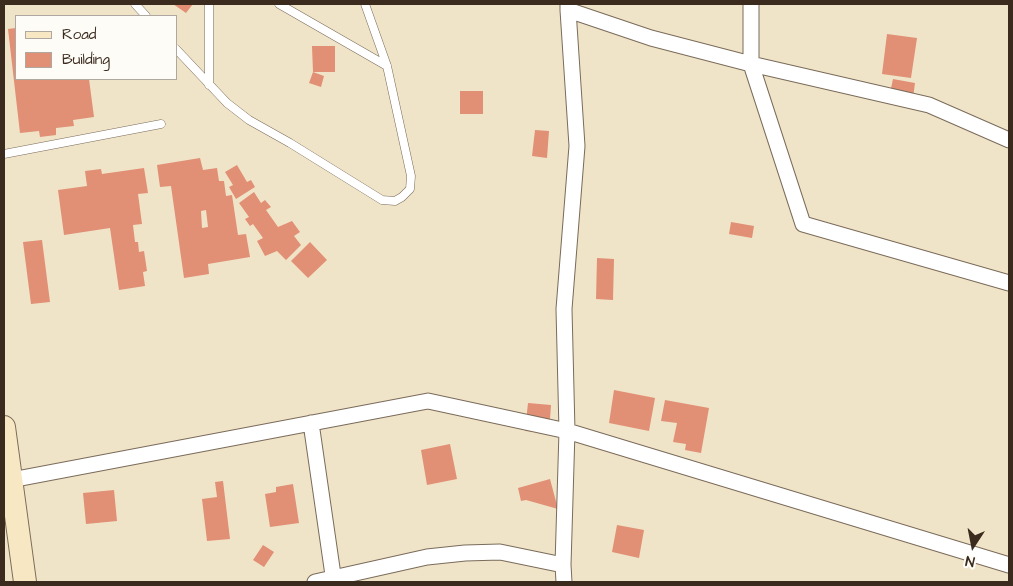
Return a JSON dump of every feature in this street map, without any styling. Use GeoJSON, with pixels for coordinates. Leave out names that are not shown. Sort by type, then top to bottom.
{"type":"FeatureCollection","features":[{"type":"Feature","properties":{"kind":"street"},"geometry":{"type":"LineString","coordinates":[[751,4],[751,64],[803,224],[1009,282]]}},
{"type":"Feature","properties":{"kind":"street"},"geometry":{"type":"LineString","coordinates":[[564,582],[567,431],[564,310],[577,146],[568,7],[650,38],[751,64],[928,105],[1009,140]]}},
{"type":"Feature","properties":{"kind":"street"},"geometry":{"type":"LineString","coordinates":[[11,480],[428,401],[567,431],[1009,565]]}},
{"type":"Feature","properties":{"kind":"street"},"geometry":{"type":"LineString","coordinates":[[311,423],[334,580]]}},
{"type":"Feature","properties":{"kind":"street"},"geometry":{"type":"LineString","coordinates":[[4,428],[25,582]]}},
{"type":"Feature","properties":{"kind":"street"},"geometry":{"type":"LineString","coordinates":[[315,582],[334,580],[427,557],[465,553],[500,552],[563,565]]}},
{"type":"Feature","properties":{"kind":"lane"},"geometry":{"type":"LineString","coordinates":[[135,4],[145,15]]}},
{"type":"Feature","properties":{"kind":"lane"},"geometry":{"type":"LineString","coordinates":[[209,4],[209,84]]}},
{"type":"Feature","properties":{"kind":"lane"},"geometry":{"type":"LineString","coordinates":[[279,4],[387,66]]}},
{"type":"Feature","properties":{"kind":"lane"},"geometry":{"type":"LineString","coordinates":[[178,51],[227,103],[249,120],[382,200],[395,201],[410,189],[411,176],[387,66],[365,4]]}},
{"type":"Feature","properties":{"kind":"lane"},"geometry":{"type":"LineString","coordinates":[[4,154],[161,124]]}},
{"type":"Feature","properties":{"kind":"building"},"geometry":{"type":"Polygon","coordinates":[[[173,4],[193,4],[186,13],[173,4]]]}},
{"type":"Feature","properties":{"kind":"building"},"geometry":{"type":"Polygon","coordinates":[[[15,28],[15,80],[89,80],[94,117],[73,120],[74,126],[56,128],[56,135],[40,137],[39,131],[20,133],[8,29],[15,28]]]}},
{"type":"Feature","properties":{"kind":"building"},"geometry":{"type":"Polygon","coordinates":[[[887,34],[917,38],[911,78],[882,74],[887,34]]]}},
{"type":"Feature","properties":{"kind":"building"},"geometry":{"type":"Polygon","coordinates":[[[312,46],[335,46],[335,72],[313,72],[312,46]]]}},
{"type":"Feature","properties":{"kind":"building"},"geometry":{"type":"Polygon","coordinates":[[[313,72],[324,76],[321,87],[309,83],[313,72]]]}},
{"type":"Feature","properties":{"kind":"building"},"geometry":{"type":"Polygon","coordinates":[[[893,79],[915,83],[913,98],[890,93],[893,79]]]}},
{"type":"Feature","properties":{"kind":"building"},"geometry":{"type":"Polygon","coordinates":[[[460,91],[483,91],[483,114],[460,114],[460,91]]]}},
{"type":"Feature","properties":{"kind":"building"},"geometry":{"type":"Polygon","coordinates":[[[535,130],[549,131],[547,158],[532,156],[535,130]]]}},
{"type":"Feature","properties":{"kind":"building"},"geometry":{"type":"Polygon","coordinates":[[[200,158],[203,170],[217,168],[219,181],[224,181],[226,196],[232,195],[238,235],[246,234],[250,257],[208,264],[209,274],[184,278],[171,186],[160,187],[157,165],[200,158]],[[206,210],[201,211],[202,228],[208,227],[206,210]]]}},
{"type":"Feature","properties":{"kind":"building"},"geometry":{"type":"Polygon","coordinates":[[[237,165],[247,182],[251,180],[255,187],[236,199],[229,187],[233,185],[225,172],[237,165]]]}},
{"type":"Feature","properties":{"kind":"building"},"geometry":{"type":"Polygon","coordinates":[[[144,168],[148,193],[138,194],[142,224],[133,225],[135,242],[138,242],[139,252],[144,251],[147,271],[143,272],[145,286],[119,290],[110,228],[64,235],[58,190],[87,186],[85,171],[101,169],[102,174],[144,168]]]}},
{"type":"Feature","properties":{"kind":"building"},"geometry":{"type":"Polygon","coordinates":[[[254,192],[261,203],[265,200],[271,207],[266,210],[278,227],[292,221],[300,232],[294,236],[301,245],[286,260],[277,251],[265,256],[257,241],[263,238],[253,224],[250,226],[245,219],[249,217],[239,203],[254,192]]]}},
{"type":"Feature","properties":{"kind":"building"},"geometry":{"type":"Polygon","coordinates":[[[731,222],[754,226],[752,238],[729,234],[731,222]]]}},
{"type":"Feature","properties":{"kind":"building"},"geometry":{"type":"Polygon","coordinates":[[[42,240],[50,302],[31,304],[23,242],[42,240]]]}},
{"type":"Feature","properties":{"kind":"building"},"geometry":{"type":"Polygon","coordinates":[[[310,242],[327,260],[308,278],[291,261],[310,242]]]}},
{"type":"Feature","properties":{"kind":"building"},"geometry":{"type":"Polygon","coordinates":[[[597,258],[614,259],[613,300],[596,299],[597,258]]]}},
{"type":"Feature","properties":{"kind":"building"},"geometry":{"type":"Polygon","coordinates":[[[614,390],[655,398],[649,431],[609,423],[614,390]]]}},
{"type":"Feature","properties":{"kind":"building"},"geometry":{"type":"Polygon","coordinates":[[[665,400],[709,408],[701,453],[685,450],[686,444],[673,442],[677,423],[661,421],[665,400]]]}},
{"type":"Feature","properties":{"kind":"building"},"geometry":{"type":"Polygon","coordinates":[[[528,403],[551,405],[549,433],[525,431],[528,403]]]}},
{"type":"Feature","properties":{"kind":"building"},"geometry":{"type":"Polygon","coordinates":[[[450,444],[457,479],[427,485],[421,450],[450,444]]]}},
{"type":"Feature","properties":{"kind":"building"},"geometry":{"type":"Polygon","coordinates":[[[550,479],[558,509],[526,500],[521,501],[518,488],[550,479]]]}},
{"type":"Feature","properties":{"kind":"building"},"geometry":{"type":"Polygon","coordinates":[[[223,481],[230,539],[207,541],[202,499],[217,497],[215,482],[223,481]]]}},
{"type":"Feature","properties":{"kind":"building"},"geometry":{"type":"Polygon","coordinates":[[[293,484],[299,523],[270,527],[265,494],[276,492],[276,487],[293,484]]]}},
{"type":"Feature","properties":{"kind":"building"},"geometry":{"type":"Polygon","coordinates":[[[114,490],[117,521],[86,524],[83,493],[114,490]]]}},
{"type":"Feature","properties":{"kind":"building"},"geometry":{"type":"Polygon","coordinates":[[[617,525],[644,530],[639,558],[612,552],[617,525]]]}},
{"type":"Feature","properties":{"kind":"building"},"geometry":{"type":"Polygon","coordinates":[[[263,545],[274,552],[264,567],[253,560],[263,545]]]}}]}
